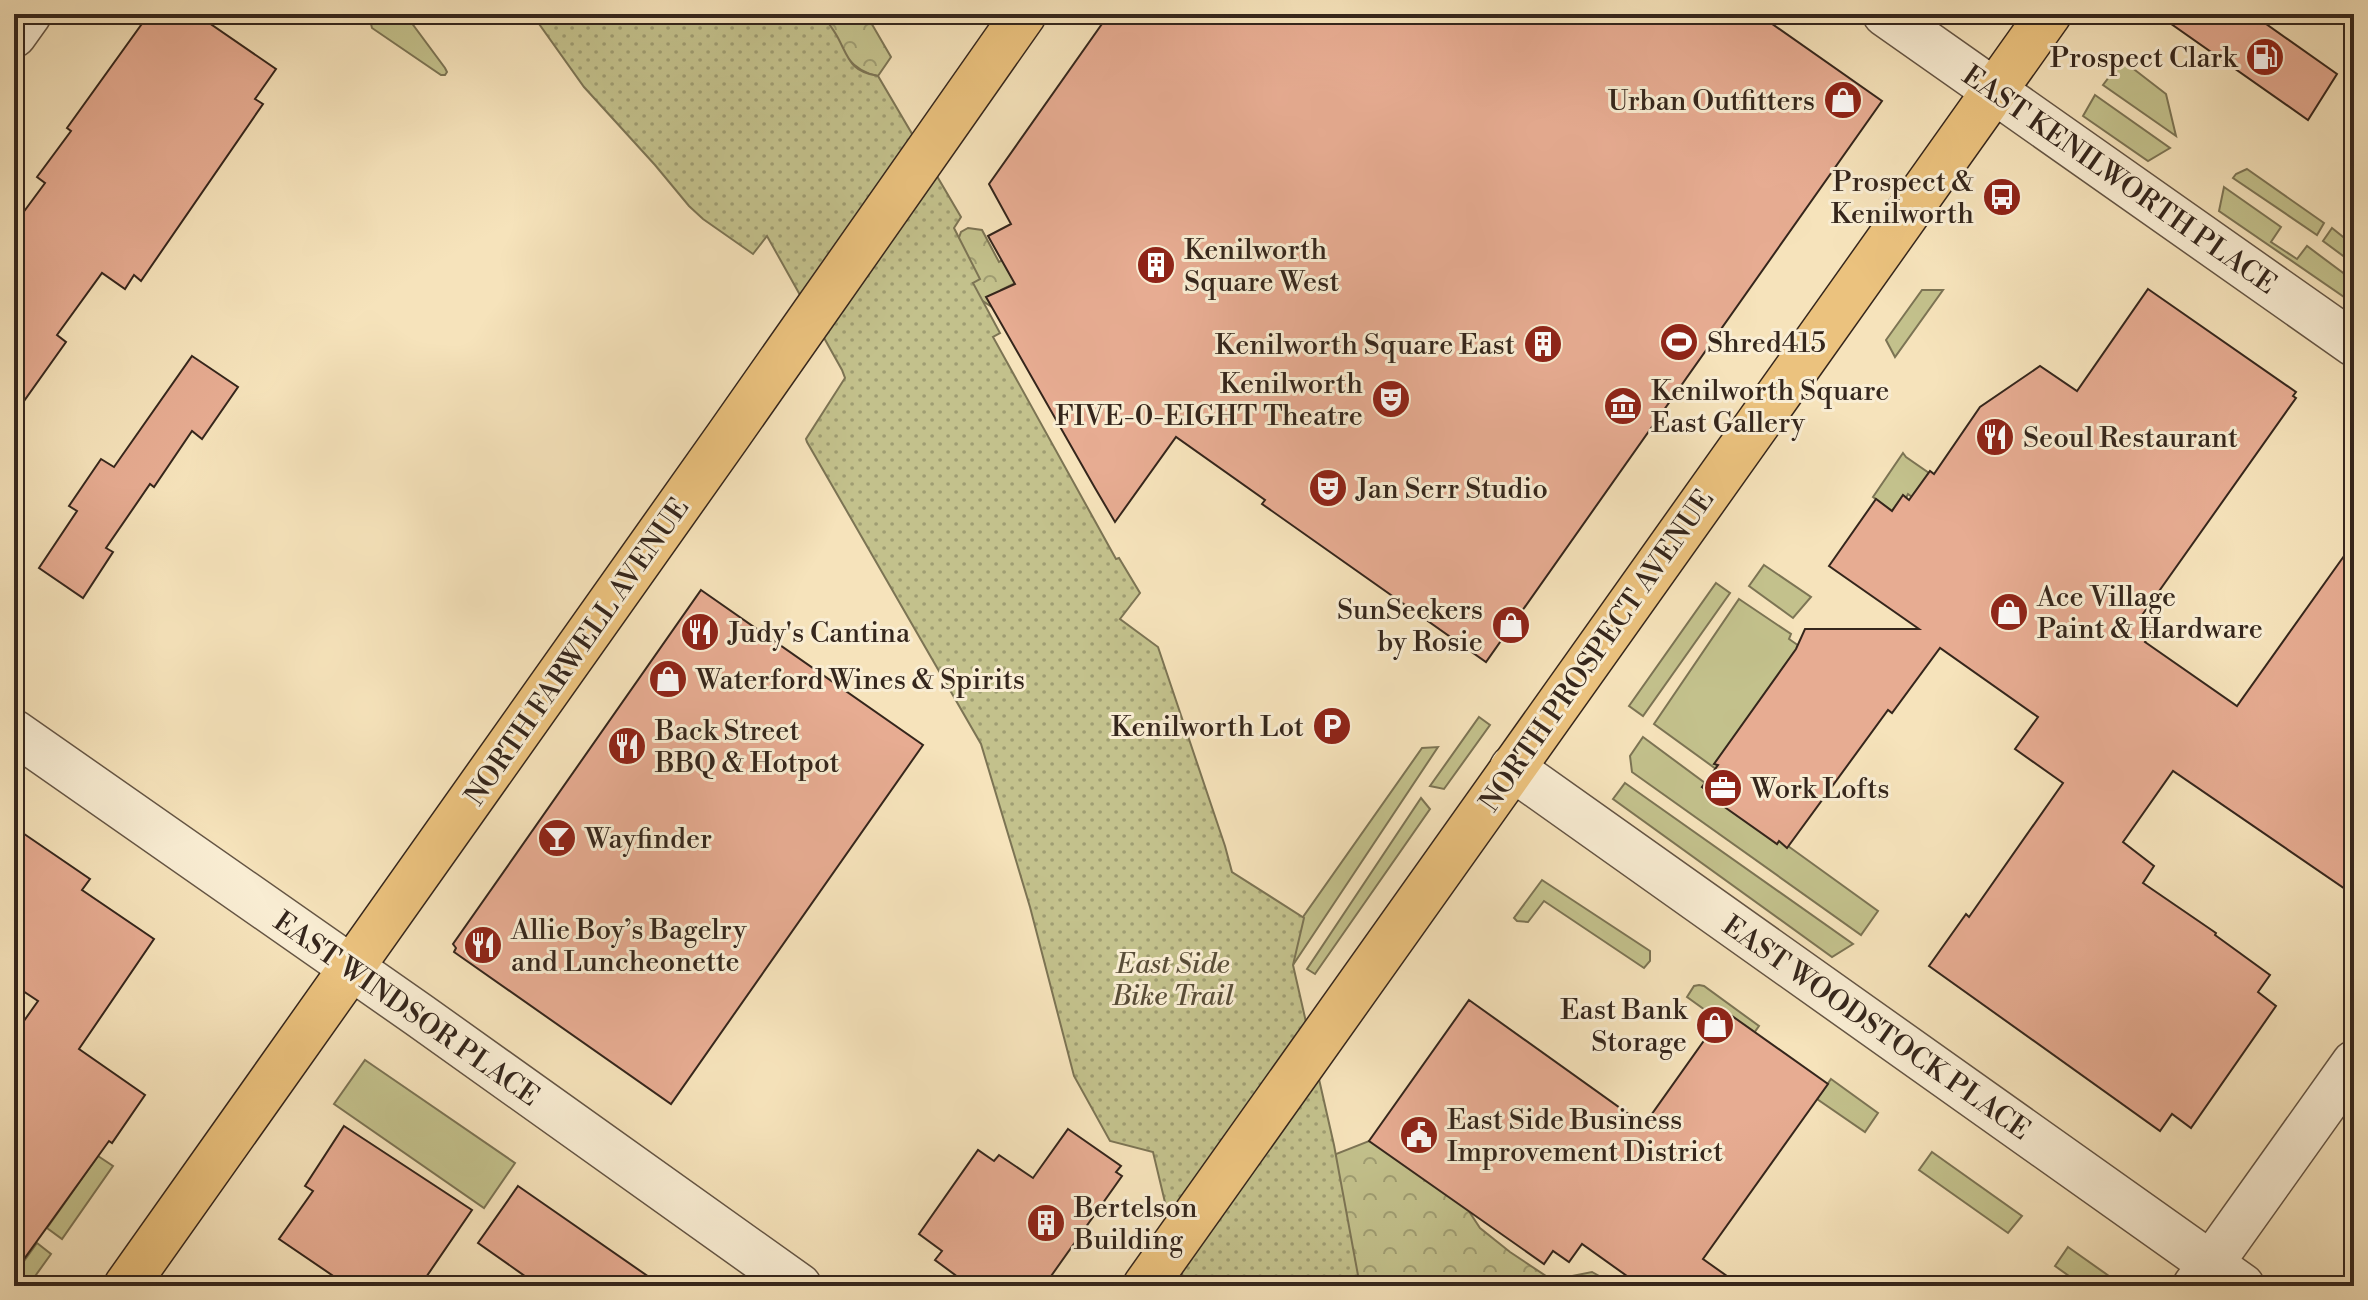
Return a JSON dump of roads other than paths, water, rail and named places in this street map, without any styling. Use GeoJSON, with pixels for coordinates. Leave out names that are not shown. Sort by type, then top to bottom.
{"type":"FeatureCollection","features":[{"type":"Feature","properties":{"kind":"main road","name":"NORTH FARWELL AVENUE"},"geometry":{"type":"LineString","coordinates":[[126,1286],[1024,14]]}},
{"type":"Feature","properties":{"kind":"main road","name":"NORTH PROSPECT AVENUE"},"geometry":{"type":"LineString","coordinates":[[1145,1286],[2049,14]]}},
{"type":"Feature","properties":{"kind":"street"},"geometry":{"type":"LineString","coordinates":[[14,35],[29,14]]}},
{"type":"Feature","properties":{"kind":"street","name":"EAST KENILWORTH PLACE"},"geometry":{"type":"LineString","coordinates":[[1885,14],[2354,344]]}},
{"type":"Feature","properties":{"kind":"street","name":"EAST WINDSOR PLACE"},"geometry":{"type":"LineString","coordinates":[[14,732],[799,1286]]}},
{"type":"Feature","properties":{"kind":"street","name":"EAST WOODSTOCK PLACE"},"geometry":{"type":"LineString","coordinates":[[1512,768],[2216,1279]]}},
{"type":"Feature","properties":{"kind":"street"},"geometry":{"type":"LineString","coordinates":[[2216,1279],[2354,1063]]}},
{"type":"Feature","properties":{"kind":"place","name":"Prospect Clark"},"geometry":{"type":"Point","coordinates":[2265,57]}},
{"type":"Feature","properties":{"kind":"place","name":"Urban Outfitters"},"geometry":{"type":"Point","coordinates":[1843,100]}},
{"type":"Feature","properties":{"kind":"place","name":"Prospect & Kenilworth"},"geometry":{"type":"Point","coordinates":[2002,197]}},
{"type":"Feature","properties":{"kind":"place","name":"Kenilworth Square West"},"geometry":{"type":"Point","coordinates":[1156,265]}},
{"type":"Feature","properties":{"kind":"place","name":"Shred415"},"geometry":{"type":"Point","coordinates":[1679,342]}},
{"type":"Feature","properties":{"kind":"place","name":"Kenilworth Square East"},"geometry":{"type":"Point","coordinates":[1543,344]}},
{"type":"Feature","properties":{"kind":"place","name":"Kenilworth FIVE-0-EIGHT Theatre"},"geometry":{"type":"Point","coordinates":[1391,399]}},
{"type":"Feature","properties":{"kind":"place","name":"Kenilworth Square East Gallery"},"geometry":{"type":"Point","coordinates":[1623,406]}},
{"type":"Feature","properties":{"kind":"place","name":"Seoul Restaurant"},"geometry":{"type":"Point","coordinates":[1995,437]}},
{"type":"Feature","properties":{"kind":"place","name":"Jan Serr Studio"},"geometry":{"type":"Point","coordinates":[1328,488]}},
{"type":"Feature","properties":{"kind":"place","name":"Ace Village Paint & Hardware"},"geometry":{"type":"Point","coordinates":[2009,612]}},
{"type":"Feature","properties":{"kind":"place","name":"SunSeekers by Rosie"},"geometry":{"type":"Point","coordinates":[1511,625]}},
{"type":"Feature","properties":{"kind":"place","name":"Judy's Cantina"},"geometry":{"type":"Point","coordinates":[700,632]}},
{"type":"Feature","properties":{"kind":"place","name":"Waterford Wines & Spirits"},"geometry":{"type":"Point","coordinates":[668,679]}},
{"type":"Feature","properties":{"kind":"place","name":"Kenilworth Lot"},"geometry":{"type":"Point","coordinates":[1332,726]}},
{"type":"Feature","properties":{"kind":"place","name":"Back Street BBQ & Hotpot"},"geometry":{"type":"Point","coordinates":[627,746]}},
{"type":"Feature","properties":{"kind":"place","name":"Work Lofts"},"geometry":{"type":"Point","coordinates":[1723,788]}},
{"type":"Feature","properties":{"kind":"place","name":"Wayfinder"},"geometry":{"type":"Point","coordinates":[557,838]}},
{"type":"Feature","properties":{"kind":"place","name":"Allie Boy’s Bagelry and Luncheonette"},"geometry":{"type":"Point","coordinates":[483,945]}},
{"type":"Feature","properties":{"kind":"place","name":"East Bank Storage"},"geometry":{"type":"Point","coordinates":[1715,1025]}},
{"type":"Feature","properties":{"kind":"place","name":"East Side Business Improvement District"},"geometry":{"type":"Point","coordinates":[1419,1135]}},
{"type":"Feature","properties":{"kind":"place","name":"Bertelson Building"},"geometry":{"type":"Point","coordinates":[1046,1223]}},
{"type":"Feature","properties":{"kind":"park label","name":"East Side Bike Trail"},"geometry":{"type":"Point","coordinates":[1173,979]}}]}
